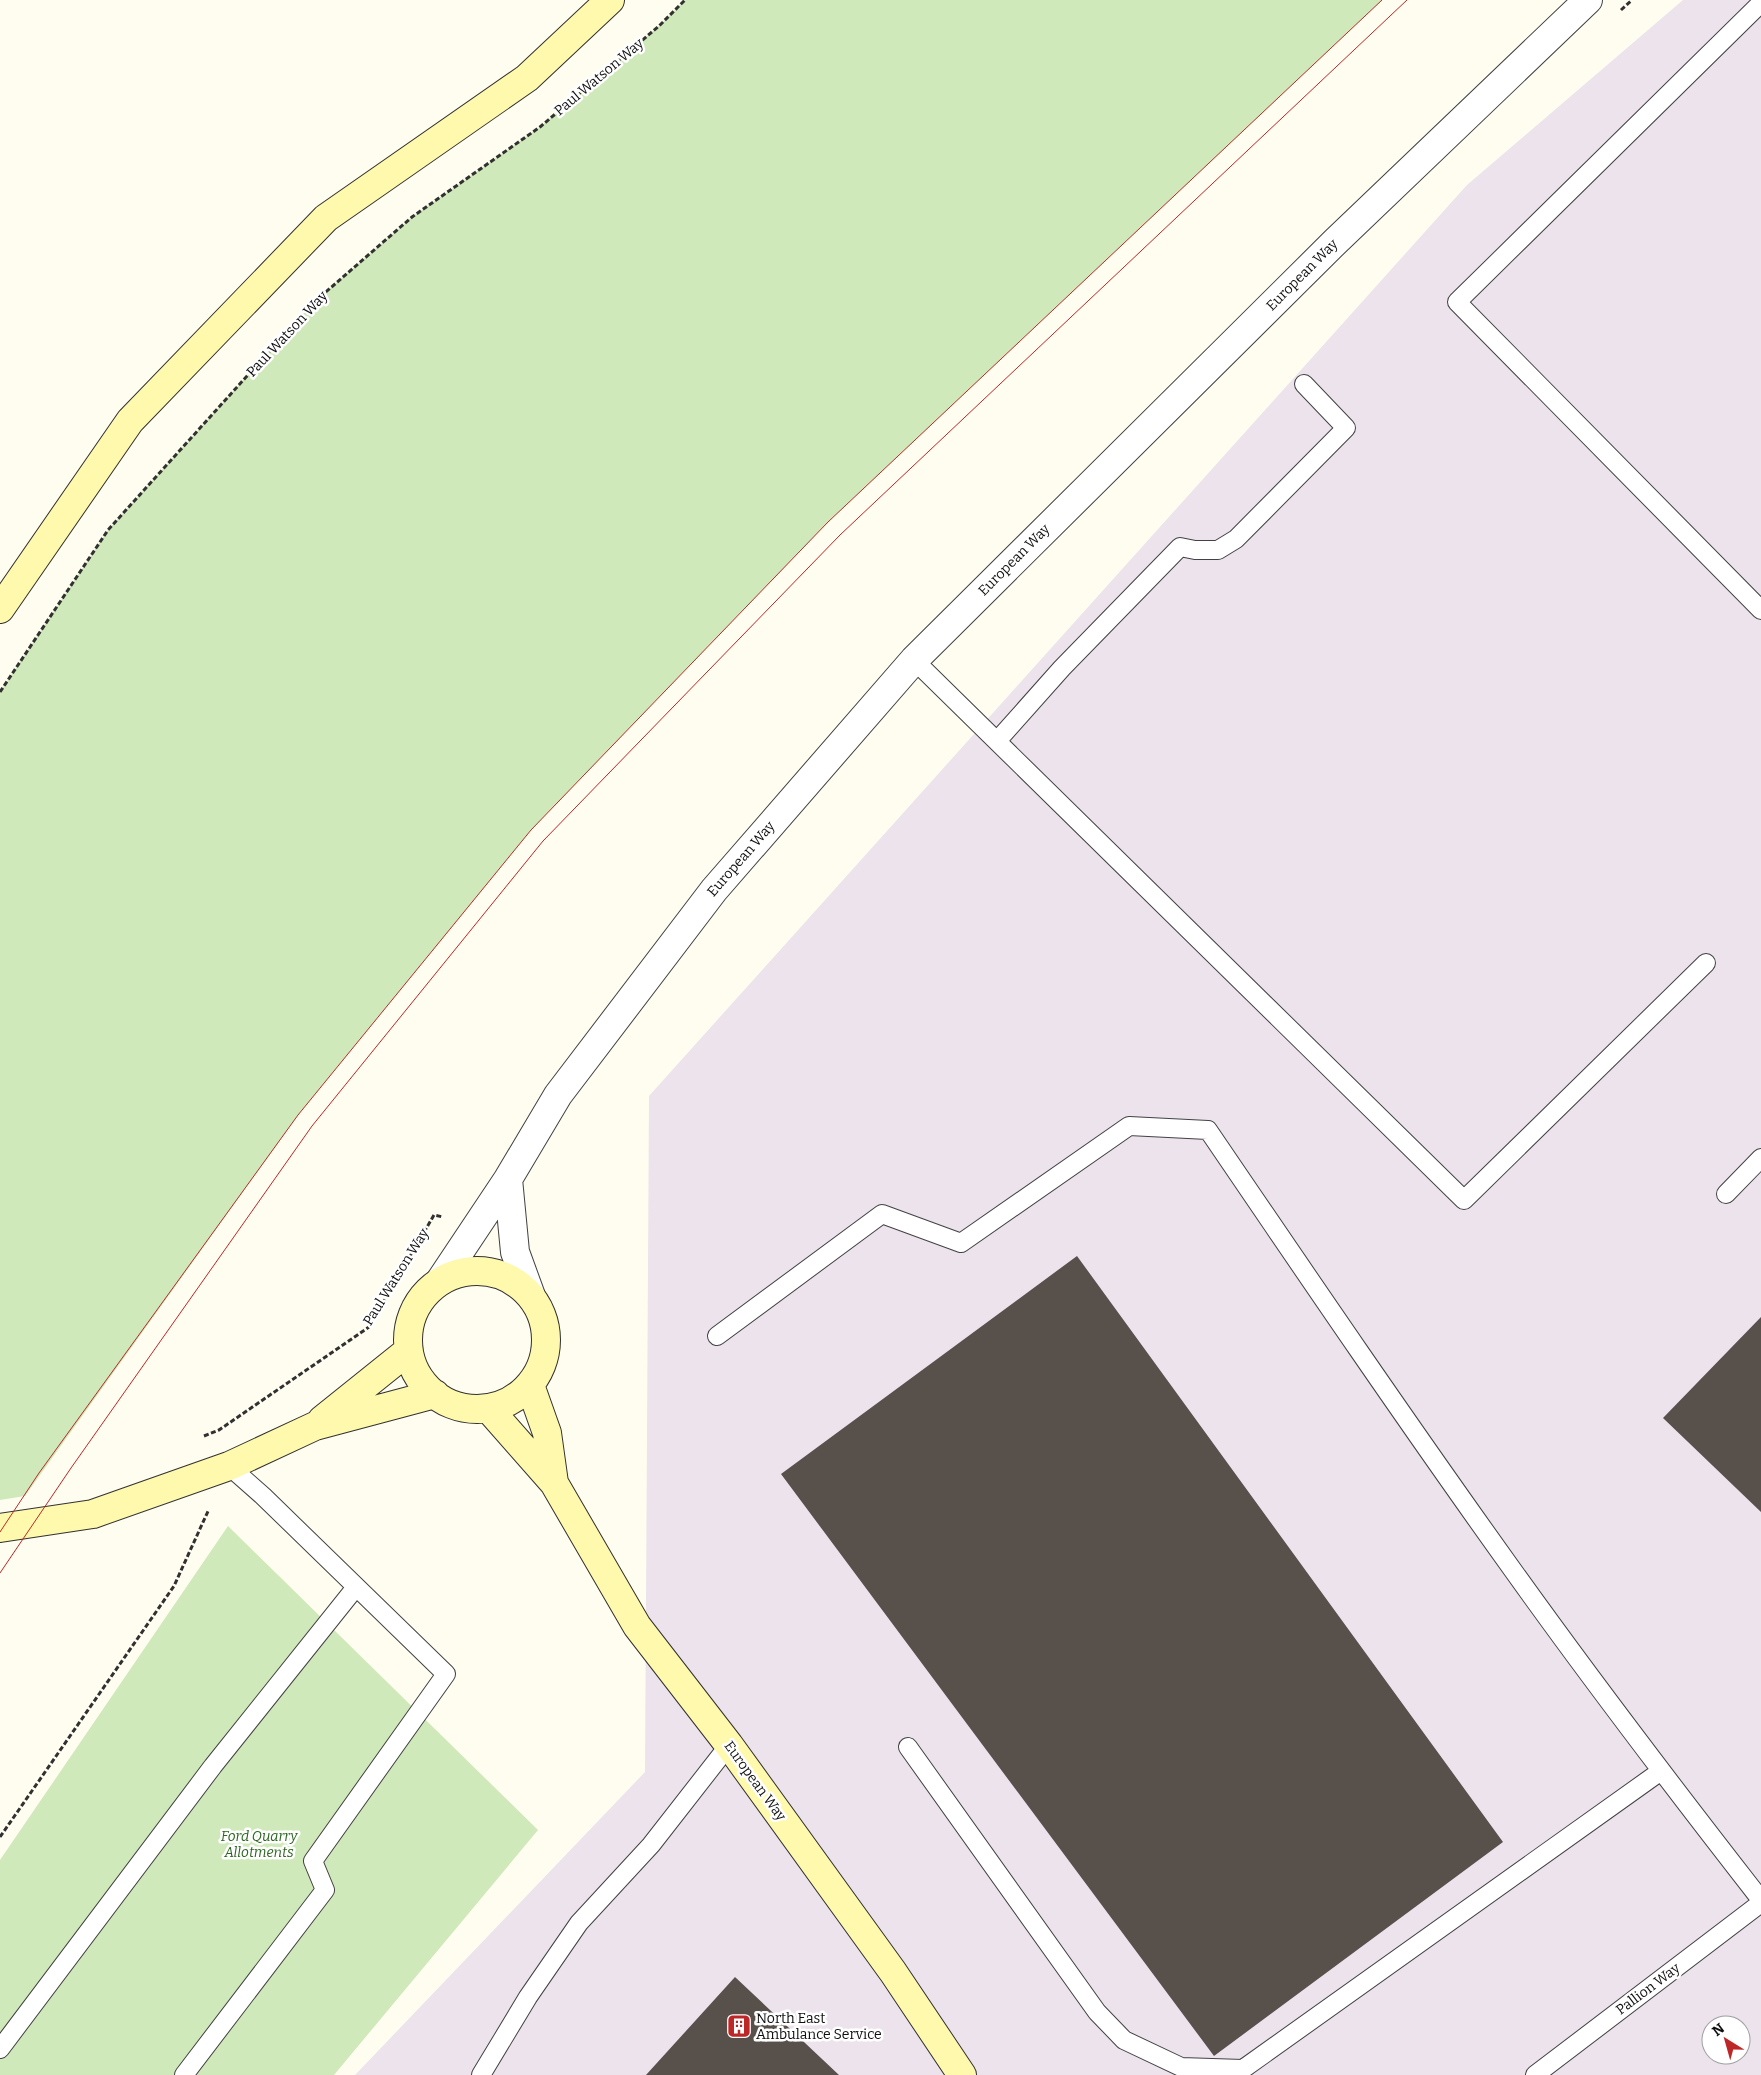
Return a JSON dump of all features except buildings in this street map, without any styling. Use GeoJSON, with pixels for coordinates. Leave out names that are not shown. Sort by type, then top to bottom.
{"type":"FeatureCollection","features":[{"type":"Feature","properties":{"kind":"main road"},"geometry":{"type":"LineString","coordinates":[[0,610],[130,421],[326,218],[527,78],[610,0]]}},
{"type":"Feature","properties":{"kind":"main road"},"geometry":{"type":"LineString","coordinates":[[480,1271],[500,1275],[520,1286],[530,1296],[545,1327],[546,1351],[530,1384],[512,1400],[488,1408],[464,1408],[451,1405],[435,1394],[416,1373],[408,1350],[408,1332],[415,1309],[422,1297],[440,1282],[456,1274],[480,1271]]}},
{"type":"Feature","properties":{"kind":"main road"},"geometry":{"type":"LineString","coordinates":[[314,1426],[408,1350]]}},
{"type":"Feature","properties":{"kind":"main road"},"geometry":{"type":"LineString","coordinates":[[530,1384],[548,1433],[554,1483]]}},
{"type":"Feature","properties":{"kind":"main road"},"geometry":{"type":"LineString","coordinates":[[0,1528],[92,1514],[229,1466],[314,1426],[435,1394]]}},
{"type":"Feature","properties":{"kind":"main road"},"geometry":{"type":"LineString","coordinates":[[488,1408],[554,1483]]}},
{"type":"Feature","properties":{"kind":"main road","name":"European Way"},"geometry":{"type":"LineString","coordinates":[[554,1483],[637,1626],[729,1745],[893,1972],[962,2075]]}},
{"type":"Feature","properties":{"kind":"street","name":"European Way"},"geometry":{"type":"LineString","coordinates":[[440,1282],[508,1179],[558,1095],[714,890],[914,660],[1335,242],[1588,0]]}},
{"type":"Feature","properties":{"kind":"street"},"geometry":{"type":"LineString","coordinates":[[508,1179],[515,1252],[530,1296]]}},
{"type":"Feature","properties":{"kind":"lane"},"geometry":{"type":"LineString","coordinates":[[1761,3],[1457,302],[1761,610]]}},
{"type":"Feature","properties":{"kind":"lane"},"geometry":{"type":"LineString","coordinates":[[997,741],[1062,668],[1180,547],[1196,550],[1218,550],[1236,539],[1346,428],[1304,384]]}},
{"type":"Feature","properties":{"kind":"lane"},"geometry":{"type":"LineString","coordinates":[[914,660],[1464,1200],[1706,963]]}},
{"type":"Feature","properties":{"kind":"lane"},"geometry":{"type":"LineString","coordinates":[[717,1336],[882,1214],[961,1243],[1129,1126],[1208,1130],[1344,1331],[1512,1570],[1661,1771],[1761,1901]]}},
{"type":"Feature","properties":{"kind":"lane"},"geometry":{"type":"LineString","coordinates":[[1726,1194],[1761,1158]]}},
{"type":"Feature","properties":{"kind":"lane"},"geometry":{"type":"LineString","coordinates":[[184,2075],[325,1890],[313,1861],[446,1674],[263,1496],[229,1466]]}},
{"type":"Feature","properties":{"kind":"lane"},"geometry":{"type":"LineString","coordinates":[[0,2049],[213,1766],[356,1587]]}},
{"type":"Feature","properties":{"kind":"lane"},"geometry":{"type":"LineString","coordinates":[[482,2075],[528,1997],[579,1923],[650,1845],[729,1745]]}},
{"type":"Feature","properties":{"kind":"lane"},"geometry":{"type":"LineString","coordinates":[[908,1747],[1097,2012],[1124,2040],[1181,2067],[1243,2070],[1661,1771]]}},
{"type":"Feature","properties":{"kind":"lane","name":"Pallion Way"},"geometry":{"type":"LineString","coordinates":[[1535,2075],[1761,1901]]}},
{"type":"Feature","properties":{"kind":"path","name":"Paul Watson Way"},"geometry":{"type":"LineString","coordinates":[[0,692],[108,530],[312,304],[412,217],[540,127],[659,26],[685,0]]}},
{"type":"Feature","properties":{"kind":"path","name":"Paul Watson Way"},"geometry":{"type":"LineString","coordinates":[[229,1466],[219,1430],[369,1326],[434,1215],[477,1224]]}},
{"type":"Feature","properties":{"kind":"path"},"geometry":{"type":"LineString","coordinates":[[0,1837],[174,1586],[229,1466]]}},
{"type":"Feature","properties":{"kind":"shaded area"},"geometry":{"type":"Polygon","coordinates":[[[1683,0],[1761,0],[1761,2075],[355,2075],[645,1772],[649,1096],[1467,185],[1683,0]]]}},
{"type":"Feature","properties":{"kind":"green space"},"geometry":{"type":"Polygon","coordinates":[[[685,0],[1382,0],[828,522],[531,830],[298,1115],[25,1496],[0,1500],[0,692],[108,530],[312,304],[412,217],[540,127],[659,26],[685,0]]]}},
{"type":"Feature","properties":{"kind":"green space","name":"Ford Quarry Allotments"},"geometry":{"type":"Polygon","coordinates":[[[228,1526],[538,1830],[334,2075],[0,2075],[0,1860],[228,1526]]]}},
{"type":"Feature","properties":{"kind":"tram line"},"geometry":{"type":"LineString","coordinates":[[0,1532],[39,1473],[298,1115],[531,830],[828,522],[1382,0]]}},
{"type":"Feature","properties":{"kind":"tram line"},"geometry":{"type":"LineString","coordinates":[[0,1573],[71,1468],[312,1126],[543,841],[840,535],[1407,0]]}},
{"type":"Feature","properties":{"kind":"place","name":"North East Ambulance Service"},"geometry":{"type":"Point","coordinates":[739,2026]}}]}
